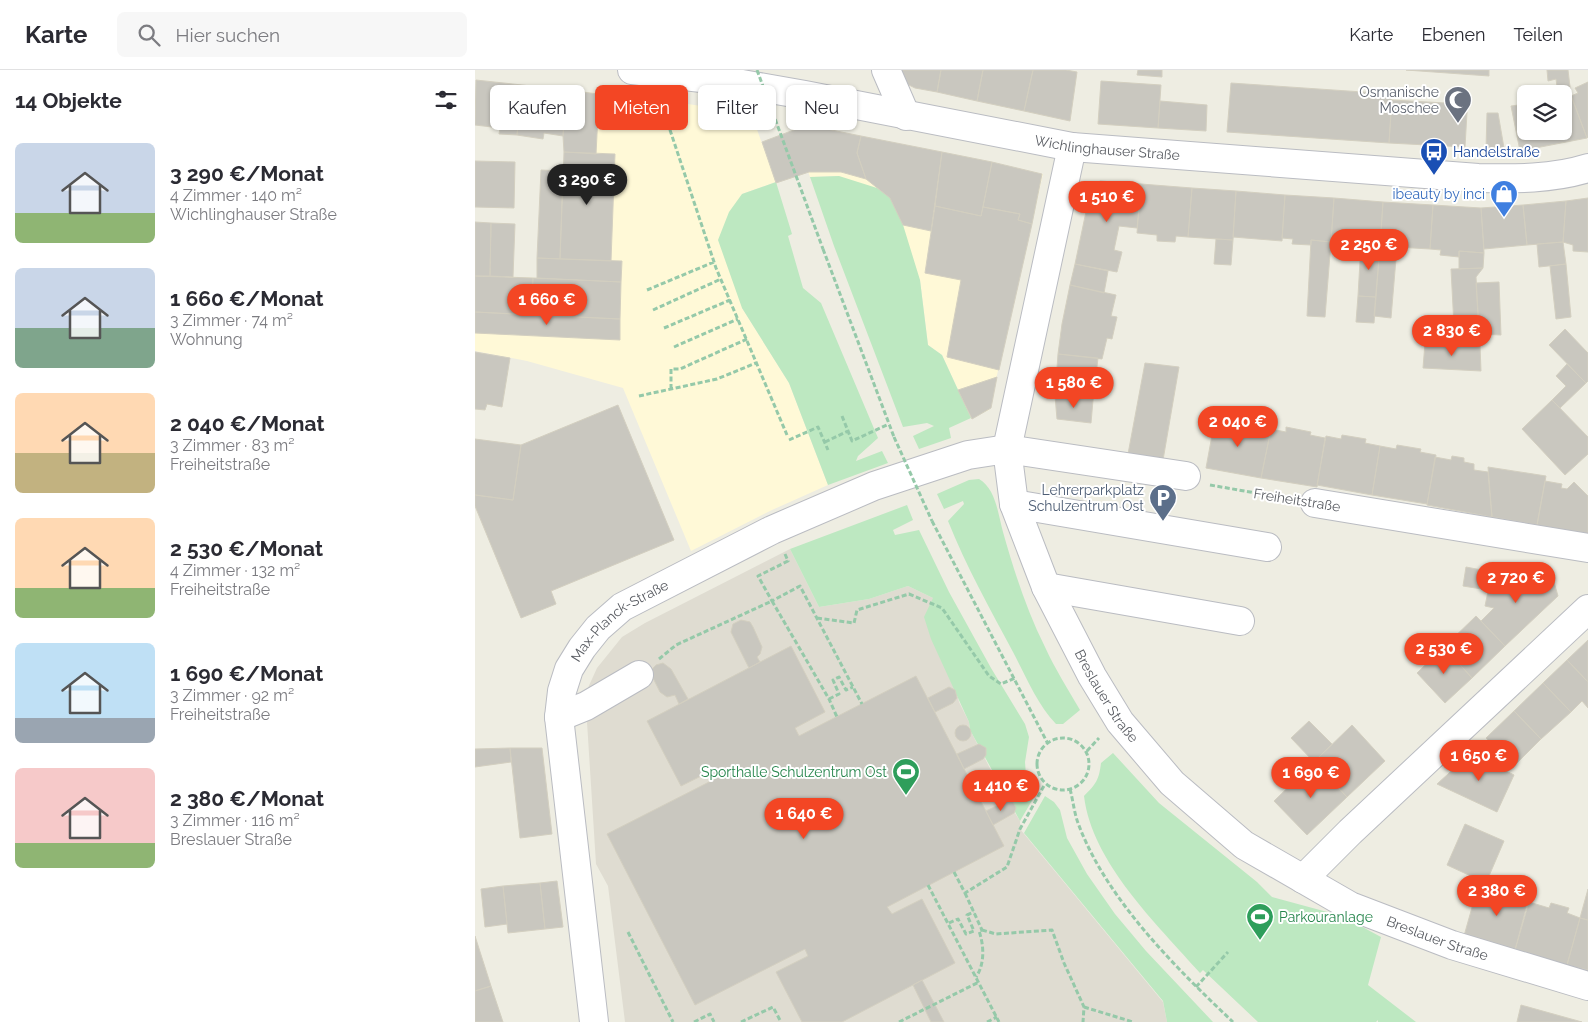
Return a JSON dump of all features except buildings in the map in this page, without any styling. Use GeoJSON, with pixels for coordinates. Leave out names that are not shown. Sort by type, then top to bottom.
{"type":"FeatureCollection","features":[{"type":"Feature","properties":{"kind":"street","name":"Wichlinghauser Straße"},"geometry":{"type":"LineString","coordinates":[[632,70],[719,80],[1072,147],[1478,178],[1549,176],[1588,168]]}},
{"type":"Feature","properties":{"kind":"street"},"geometry":{"type":"LineString","coordinates":[[886,70],[905,116]]}},
{"type":"Feature","properties":{"kind":"street","name":"Breslauer Straße"},"geometry":{"type":"LineString","coordinates":[[1072,147],[1007,449],[1014,504],[1046,587],[1092,676],[1120,722],[1172,784],[1245,845],[1350,906],[1452,945],[1588,986]]}},
{"type":"Feature","properties":{"kind":"street"},"geometry":{"type":"LineString","coordinates":[[1007,449],[1186,476]]}},
{"type":"Feature","properties":{"kind":"street","name":"Max-Planck-Straße"},"geometry":{"type":"LineString","coordinates":[[594,1022],[559,717],[562,691],[569,669],[582,648],[598,628],[622,608],[772,530],[874,486],[968,455],[1007,449]]}},
{"type":"Feature","properties":{"kind":"street","name":"Freiheitstraße"},"geometry":{"type":"LineString","coordinates":[[1315,503],[1588,548]]}},
{"type":"Feature","properties":{"kind":"street"},"geometry":{"type":"LineString","coordinates":[[1014,504],[1267,547]]}},
{"type":"Feature","properties":{"kind":"street"},"geometry":{"type":"LineString","coordinates":[[1046,587],[1240,621]]}},
{"type":"Feature","properties":{"kind":"street"},"geometry":{"type":"LineString","coordinates":[[1303,879],[1350,832],[1588,609]]}},
{"type":"Feature","properties":{"kind":"street"},"geometry":{"type":"LineString","coordinates":[[559,717],[586,706],[639,675]]}},
{"type":"Feature","properties":{"kind":"path"},"geometry":{"type":"LineString","coordinates":[[757,70],[894,437],[932,521],[1047,742]]}},
{"type":"Feature","properties":{"kind":"path"},"geometry":{"type":"LineString","coordinates":[[673,75],[669,126],[714,262],[787,435]]}},
{"type":"Feature","properties":{"kind":"path"},"geometry":{"type":"LineString","coordinates":[[647,290],[714,262]]}},
{"type":"Feature","properties":{"kind":"path"},"geometry":{"type":"LineString","coordinates":[[653,310],[721,279]]}},
{"type":"Feature","properties":{"kind":"path"},"geometry":{"type":"LineString","coordinates":[[664,328],[730,300]]}},
{"type":"Feature","properties":{"kind":"path"},"geometry":{"type":"LineString","coordinates":[[674,348],[738,319]]}},
{"type":"Feature","properties":{"kind":"path"},"geometry":{"type":"LineString","coordinates":[[671,389],[671,369],[680,369],[747,339]]}},
{"type":"Feature","properties":{"kind":"path"},"geometry":{"type":"LineString","coordinates":[[639,396],[717,379],[757,363]]}},
{"type":"Feature","properties":{"kind":"path"},"geometry":{"type":"LineString","coordinates":[[842,416],[852,441],[889,424]]}},
{"type":"Feature","properties":{"kind":"path"},"geometry":{"type":"LineString","coordinates":[[789,440],[818,427],[828,450]]}},
{"type":"Feature","properties":{"kind":"path"},"geometry":{"type":"LineString","coordinates":[[825,442],[848,431]]}},
{"type":"Feature","properties":{"kind":"path","name":"Freiheitstraße"},"geometry":{"type":"LineString","coordinates":[[1186,476],[1211,486],[1315,503]]}},
{"type":"Feature","properties":{"kind":"path"},"geometry":{"type":"LineString","coordinates":[[783,552],[788,561],[758,576],[829,699],[837,717]]}},
{"type":"Feature","properties":{"kind":"path"},"geometry":{"type":"LineString","coordinates":[[639,675],[676,646],[800,586],[863,704]]}},
{"type":"Feature","properties":{"kind":"path"},"geometry":{"type":"LineString","coordinates":[[817,618],[854,623],[857,610],[909,594],[942,608],[989,676],[1001,684],[1015,678]]}},
{"type":"Feature","properties":{"kind":"path"},"geometry":{"type":"LineString","coordinates":[[829,699],[839,694],[833,680],[839,677],[846,690],[853,687]]}},
{"type":"Feature","properties":{"kind":"path"},"geometry":{"type":"LineString","coordinates":[[1069,738],[1082,745],[1089,759],[1087,774],[1083,781],[1071,789],[1057,790],[1045,784],[1037,770],[1036,762],[1041,748],[1047,742],[1054,739],[1069,738]]}},
{"type":"Feature","properties":{"kind":"path"},"geometry":{"type":"LineString","coordinates":[[965,893],[1007,867],[1020,829],[1045,784]]}},
{"type":"Feature","properties":{"kind":"path"},"geometry":{"type":"LineString","coordinates":[[1071,789],[1077,822],[1093,856],[1119,899],[1160,950],[1233,1022]]}},
{"type":"Feature","properties":{"kind":"path"},"geometry":{"type":"LineString","coordinates":[[954,872],[982,930]]}},
{"type":"Feature","properties":{"kind":"path"},"geometry":{"type":"LineString","coordinates":[[928,885],[999,1022]]}},
{"type":"Feature","properties":{"kind":"path"},"geometry":{"type":"LineString","coordinates":[[949,923],[958,919],[965,934],[974,931],[967,915],[974,912]]}},
{"type":"Feature","properties":{"kind":"path"},"geometry":{"type":"LineString","coordinates":[[976,977],[981,969],[983,942],[979,931],[982,930]]}},
{"type":"Feature","properties":{"kind":"path"},"geometry":{"type":"LineString","coordinates":[[982,930],[996,934],[1052,930],[1064,963],[1084,1007],[1083,1022]]}},
{"type":"Feature","properties":{"kind":"path"},"geometry":{"type":"LineString","coordinates":[[628,932],[673,1022]]}},
{"type":"Feature","properties":{"kind":"path"},"geometry":{"type":"LineString","coordinates":[[1196,987],[1228,952]]}},
{"type":"Feature","properties":{"kind":"path"},"geometry":{"type":"LineString","coordinates":[[899,1022],[979,982]]}},
{"type":"Feature","properties":{"kind":"path"},"geometry":{"type":"LineString","coordinates":[[741,1022],[773,1007],[781,1022]]}},
{"type":"Feature","properties":{"kind":"path"},"geometry":{"type":"LineString","coordinates":[[1084,1007],[1133,1022]]}},
{"type":"Feature","properties":{"kind":"path"},"geometry":{"type":"LineString","coordinates":[[694,1022],[710,1014],[714,1022]]}},
{"type":"Feature","properties":{"kind":"path"},"geometry":{"type":"LineString","coordinates":[[987,1022],[997,1017]]}},
{"type":"Feature","properties":{"kind":"shaded area"},"geometry":{"type":"Polygon","coordinates":[[[585,92],[595,93],[595,130],[688,130],[688,104],[698,105],[698,130],[757,130],[776,182],[742,194],[742,308],[789,383],[828,485],[772,510],[691,551],[623,388],[527,361],[475,351],[475,275],[559,279],[565,130],[585,130],[585,92]]]}},
{"type":"Feature","properties":{"kind":"shaded area"},"geometry":{"type":"Polygon","coordinates":[[[793,130],[825,130],[1043,174],[989,410],[971,418],[942,355],[928,345],[920,280],[839,176],[810,177],[793,130]]]}},
{"type":"Feature","properties":{"kind":"shaded area"},"geometry":{"type":"Polygon","coordinates":[[[790,549],[819,607],[869,599],[908,586],[933,598],[959,702],[969,722],[970,730],[1006,799],[1020,821],[1020,829],[1163,1002],[1167,1022],[625,1022],[608,886],[596,864],[586,706],[587,690],[597,668],[622,637],[645,623],[790,549]]]}},
{"type":"Feature","properties":{"kind":"green space"},"geometry":{"type":"Polygon","coordinates":[[[839,176],[877,188],[891,198],[900,215],[920,280],[928,345],[942,355],[971,418],[949,428],[951,438],[919,449],[913,436],[934,426],[927,423],[903,427],[834,246],[810,177],[839,176]]]}},
{"type":"Feature","properties":{"kind":"green space"},"geometry":{"type":"Polygon","coordinates":[[[776,182],[792,234],[788,236],[803,288],[821,303],[878,438],[858,456],[856,461],[882,451],[888,463],[828,485],[789,383],[742,308],[718,240],[729,212],[742,194],[776,182]]]}},
{"type":"Feature","properties":{"kind":"green space"},"geometry":{"type":"Polygon","coordinates":[[[979,479],[985,483],[993,495],[1016,576],[1038,633],[1080,710],[1063,724],[1056,724],[1049,717],[1038,699],[955,538],[948,521],[964,504],[963,501],[944,509],[937,494],[969,480],[979,479]]]}},
{"type":"Feature","properties":{"kind":"green space"},"geometry":{"type":"Polygon","coordinates":[[[907,505],[913,520],[893,530],[895,535],[919,530],[949,592],[991,668],[1025,724],[1029,737],[1025,762],[1026,775],[1037,792],[1020,821],[970,730],[969,722],[931,639],[924,617],[933,598],[908,586],[869,599],[819,607],[790,549],[907,505]]]}},
{"type":"Feature","properties":{"kind":"green space"},"geometry":{"type":"Polygon","coordinates":[[[1113,753],[1159,803],[1257,882],[1272,897],[1342,916],[1381,937],[1368,985],[1416,1022],[1378,1022],[1378,1020],[1376,1022],[1258,1022],[1203,970],[1200,973],[1129,891],[1099,845],[1090,821],[1084,796],[1096,781],[1101,763],[1113,753]]]}},
{"type":"Feature","properties":{"kind":"green space"},"geometry":{"type":"Polygon","coordinates":[[[1045,796],[1054,802],[1060,810],[1067,838],[1087,874],[1115,914],[1146,951],[1213,1022],[1167,1022],[1163,1001],[1024,833],[1045,796]]]}},
{"type":"Feature","properties":{"kind":"place","name":"Osmanische Moschee"},"geometry":{"type":"Point","coordinates":[1458,124]}},
{"type":"Feature","properties":{"kind":"place","name":"Handelstraße"},"geometry":{"type":"Point","coordinates":[1434,176]}},
{"type":"Feature","properties":{"kind":"place","name":"ibeauty by inci"},"geometry":{"type":"Point","coordinates":[1504,218]}},
{"type":"Feature","properties":{"kind":"place","name":"Lehrerparkplatz Schulzentrum Ost"},"geometry":{"type":"Point","coordinates":[1163,522]}},
{"type":"Feature","properties":{"kind":"place","name":"Sporthalle Schulzentrum Ost"},"geometry":{"type":"Point","coordinates":[906,796]}},
{"type":"Feature","properties":{"kind":"place","name":"Parkouranlage"},"geometry":{"type":"Point","coordinates":[1260,941]}}]}
